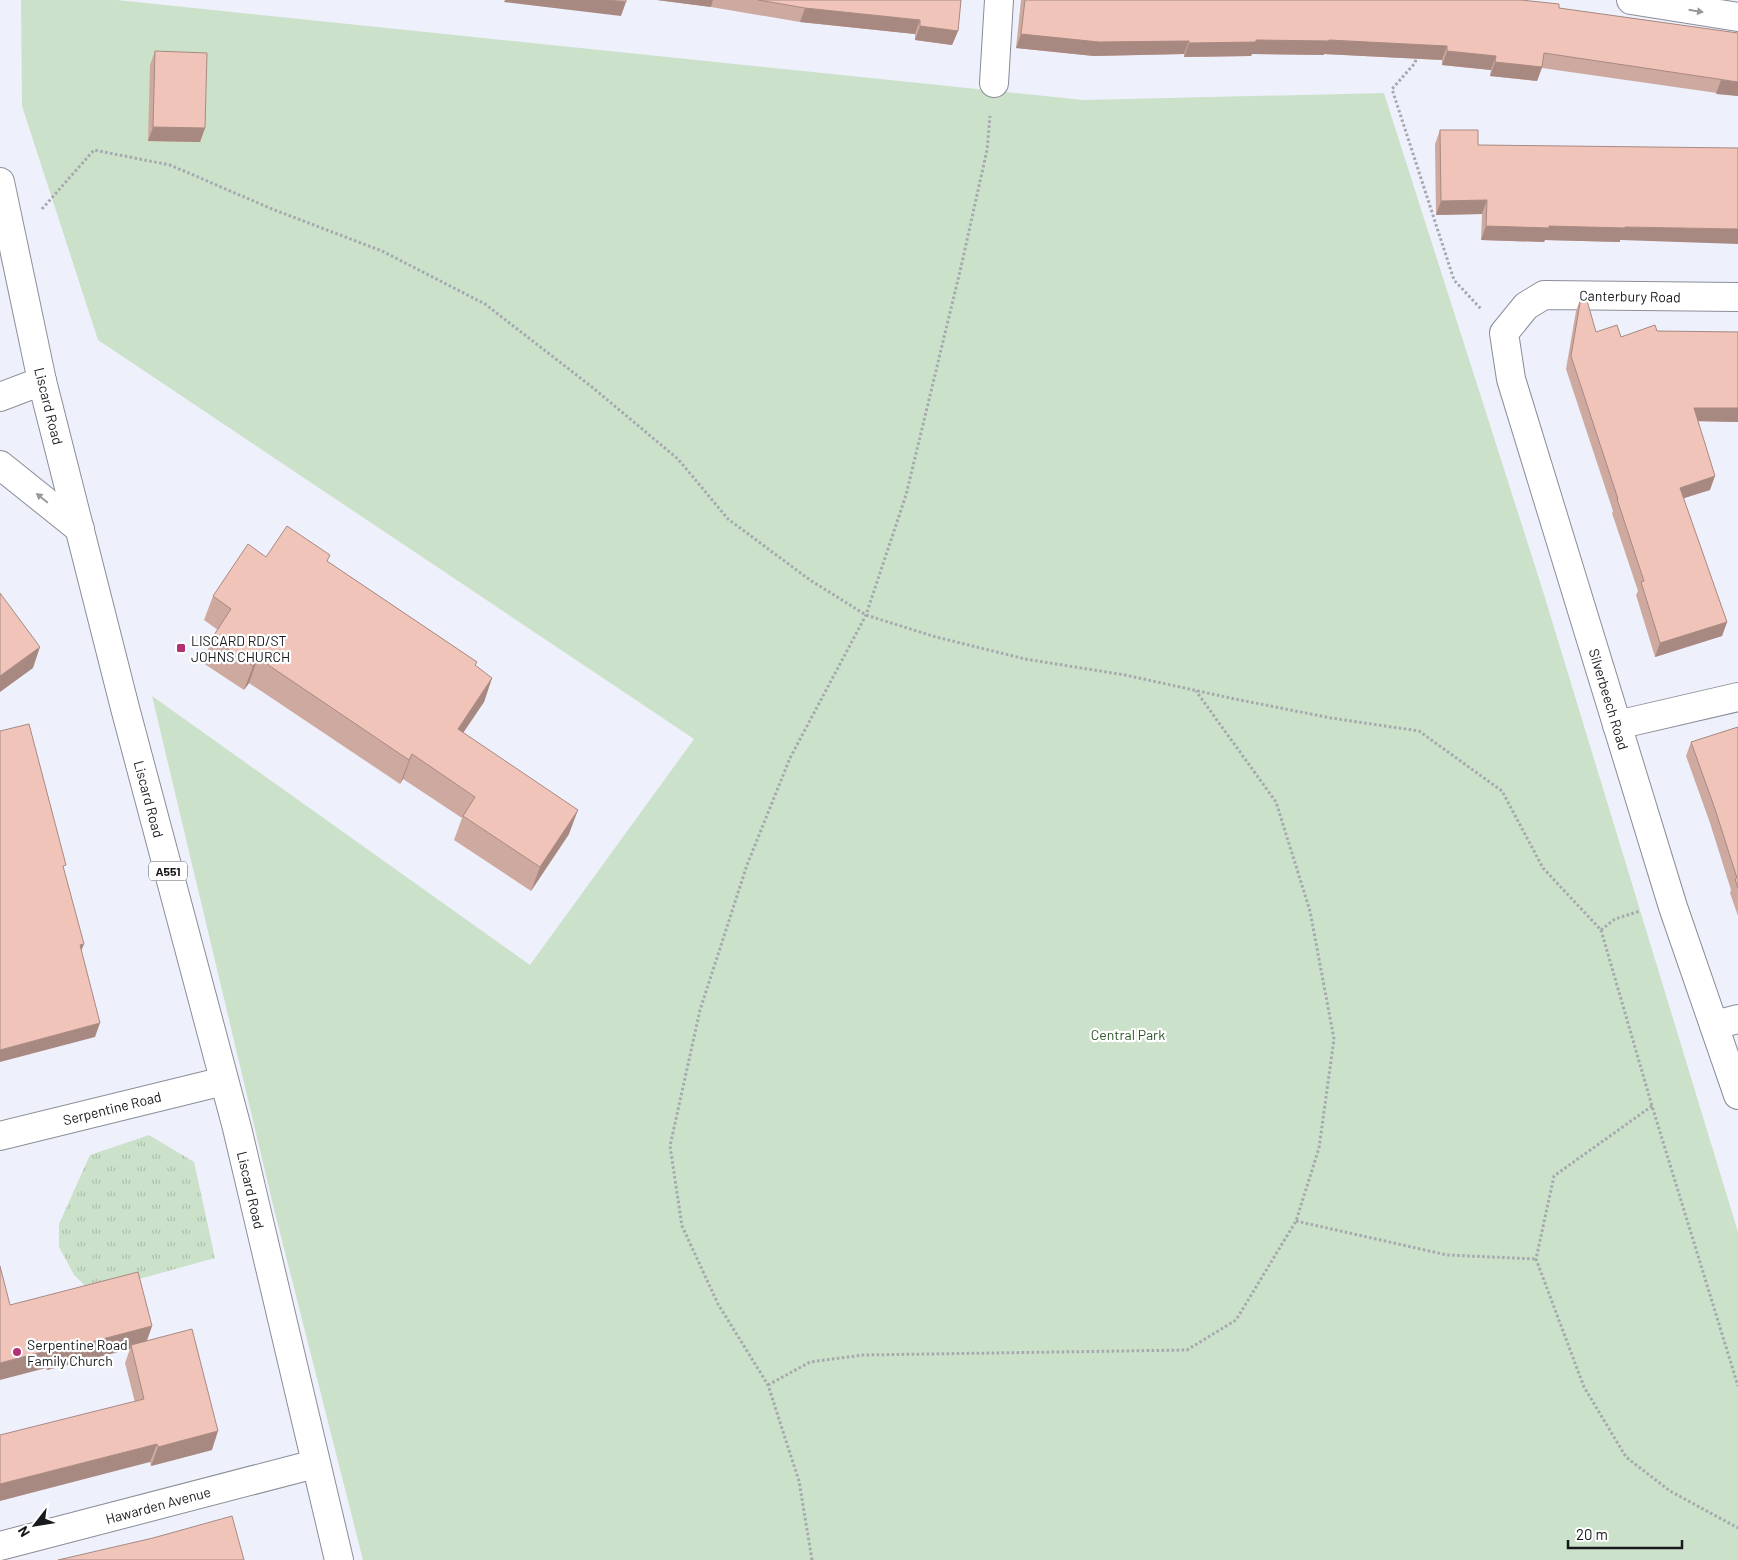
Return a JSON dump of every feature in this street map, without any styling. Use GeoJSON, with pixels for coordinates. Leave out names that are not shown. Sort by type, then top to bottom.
{"type":"FeatureCollection","features":[{"type":"Feature","properties":{"kind":"street"},"geometry":{"type":"LineString","coordinates":[[994,83],[999,0]]}},
{"type":"Feature","properties":{"kind":"street"},"geometry":{"type":"LineString","coordinates":[[1630,0],[1738,17]]}},
{"type":"Feature","properties":{"kind":"street","name":"Liscard Road"},"geometry":{"type":"LineString","coordinates":[[0,182],[42,381],[124,708],[237,1128],[339,1560]]}},
{"type":"Feature","properties":{"kind":"street","name":"Canterbury Road"},"geometry":{"type":"LineString","coordinates":[[1504,333],[1526,306],[1544,295],[1738,297]]}},
{"type":"Feature","properties":{"kind":"street","name":"Silverbeech Road"},"geometry":{"type":"LineString","coordinates":[[1504,333],[1511,379],[1673,907],[1726,1022],[1738,1095]]}},
{"type":"Feature","properties":{"kind":"street"},"geometry":{"type":"LineString","coordinates":[[0,397],[42,381]]}},
{"type":"Feature","properties":{"kind":"street"},"geometry":{"type":"LineString","coordinates":[[0,465],[80,529]]}},
{"type":"Feature","properties":{"kind":"street"},"geometry":{"type":"LineString","coordinates":[[1617,725],[1738,697]]}},
{"type":"Feature","properties":{"kind":"street","name":"Serpentine Road"},"geometry":{"type":"LineString","coordinates":[[0,1136],[224,1081]]}},
{"type":"Feature","properties":{"kind":"street","name":"Hawarden Avenue"},"geometry":{"type":"LineString","coordinates":[[0,1546],[315,1464]]}},
{"type":"Feature","properties":{"kind":"path"},"geometry":{"type":"LineString","coordinates":[[1417,54],[1415,64],[1392,89],[1454,280],[1504,333]]}},
{"type":"Feature","properties":{"kind":"path"},"geometry":{"type":"LineString","coordinates":[[812,1560],[799,1481],[768,1385],[718,1304],[682,1226],[670,1146],[700,1010],[747,866],[790,758],[866,615],[906,495],[959,276],[987,150],[994,83]]}},
{"type":"Feature","properties":{"kind":"path"},"geometry":{"type":"LineString","coordinates":[[12,243],[94,150],[170,165],[272,209],[382,252],[485,304],[592,387],[678,459],[728,520],[810,580],[866,615],[936,637],[1025,659],[1125,675],[1331,718],[1419,731],[1502,791],[1543,868],[1601,930],[1652,1106],[1738,1386]]}},
{"type":"Feature","properties":{"kind":"path"},"geometry":{"type":"LineString","coordinates":[[768,1385],[810,1362],[863,1355],[1187,1350],[1236,1320],[1296,1221],[1319,1148],[1334,1039],[1310,911],[1276,802],[1196,691]]}},
{"type":"Feature","properties":{"kind":"path"},"geometry":{"type":"LineString","coordinates":[[1601,930],[1615,919],[1641,911],[1673,907]]}},
{"type":"Feature","properties":{"kind":"path"},"geometry":{"type":"LineString","coordinates":[[1652,1106],[1554,1176],[1536,1259],[1584,1387],[1626,1457],[1670,1491],[1738,1528]]}},
{"type":"Feature","properties":{"kind":"path"},"geometry":{"type":"LineString","coordinates":[[1296,1221],[1447,1255],[1536,1259]]}},
{"type":"Feature","properties":{"kind":"green space","name":"Central Park"},"geometry":{"type":"Polygon","coordinates":[[[21,0],[117,0],[1083,100],[1384,93],[1542,588],[1738,1232],[1738,1560],[363,1560],[274,1209],[152,696],[530,965],[694,739],[98,340],[22,106],[21,0]]]}},
{"type":"Feature","properties":{"kind":"green space"},"geometry":{"type":"Polygon","coordinates":[[[149,1135],[194,1162],[215,1258],[92,1292],[74,1275],[59,1247],[59,1224],[90,1155],[149,1135]]]}},
{"type":"Feature","properties":{"kind":"building"},"geometry":{"type":"Polygon","coordinates":[[[607,0],[626,0],[626,2],[607,0]]]}},
{"type":"Feature","properties":{"kind":"building"},"geometry":{"type":"Polygon","coordinates":[[[758,0],[961,0],[958,31],[920,26],[920,20],[805,8],[758,0]]]}},
{"type":"Feature","properties":{"kind":"building"},"geometry":{"type":"Polygon","coordinates":[[[1025,0],[1521,0],[1559,4],[1559,8],[1738,33],[1738,82],[1544,53],[1542,67],[1495,62],[1496,56],[1447,51],[1447,46],[1329,40],[1256,40],[1256,42],[1189,43],[1189,41],[1099,42],[1021,34],[1025,0]]]}},
{"type":"Feature","properties":{"kind":"building"},"geometry":{"type":"Polygon","coordinates":[[[155,51],[207,53],[205,128],[153,127],[155,51]]]}},
{"type":"Feature","properties":{"kind":"building"},"geometry":{"type":"Polygon","coordinates":[[[1440,130],[1478,130],[1478,145],[1738,148],[1738,229],[1486,226],[1487,200],[1441,201],[1440,130]]]}},
{"type":"Feature","properties":{"kind":"building"},"geometry":{"type":"Polygon","coordinates":[[[1581,297],[1586,297],[1596,332],[1617,325],[1621,337],[1655,325],[1657,331],[1738,332],[1738,408],[1694,408],[1715,476],[1680,488],[1727,622],[1660,643],[1641,582],[1644,581],[1571,356],[1581,297]]]}},
{"type":"Feature","properties":{"kind":"building"},"geometry":{"type":"Polygon","coordinates":[[[287,526],[330,555],[327,561],[477,662],[475,665],[492,678],[458,729],[578,810],[540,867],[463,816],[475,797],[412,754],[409,760],[258,658],[253,666],[212,638],[231,609],[213,596],[248,544],[266,557],[287,526]]]}},
{"type":"Feature","properties":{"kind":"building"},"geometry":{"type":"Polygon","coordinates":[[[0,593],[40,647],[0,676],[0,593]]]}},
{"type":"Feature","properties":{"kind":"building"},"geometry":{"type":"Polygon","coordinates":[[[29,724],[66,865],[63,866],[84,944],[80,945],[100,1023],[0,1050],[0,731],[29,724]]]}},
{"type":"Feature","properties":{"kind":"building"},"geometry":{"type":"Polygon","coordinates":[[[1738,727],[1738,888],[1735,879],[1737,878],[1715,809],[1691,742],[1738,727]]]}},
{"type":"Feature","properties":{"kind":"building"},"geometry":{"type":"Polygon","coordinates":[[[0,1266],[10,1305],[138,1272],[152,1326],[53,1352],[53,1349],[0,1363],[0,1266]]]}},
{"type":"Feature","properties":{"kind":"building"},"geometry":{"type":"Polygon","coordinates":[[[192,1329],[218,1431],[158,1447],[157,1444],[0,1484],[0,1435],[144,1399],[131,1345],[192,1329]]]}},
{"type":"Feature","properties":{"kind":"building"},"geometry":{"type":"Polygon","coordinates":[[[232,1516],[244,1560],[58,1560],[153,1538],[232,1516]]]}},
{"type":"Feature","properties":{"kind":"place","name":"LISCARD RD/ST JOHNS CHURCH"},"geometry":{"type":"Point","coordinates":[181,648]}},
{"type":"Feature","properties":{"kind":"place","name":"Serpentine Road Family Church"},"geometry":{"type":"Point","coordinates":[17,1352]}}]}
